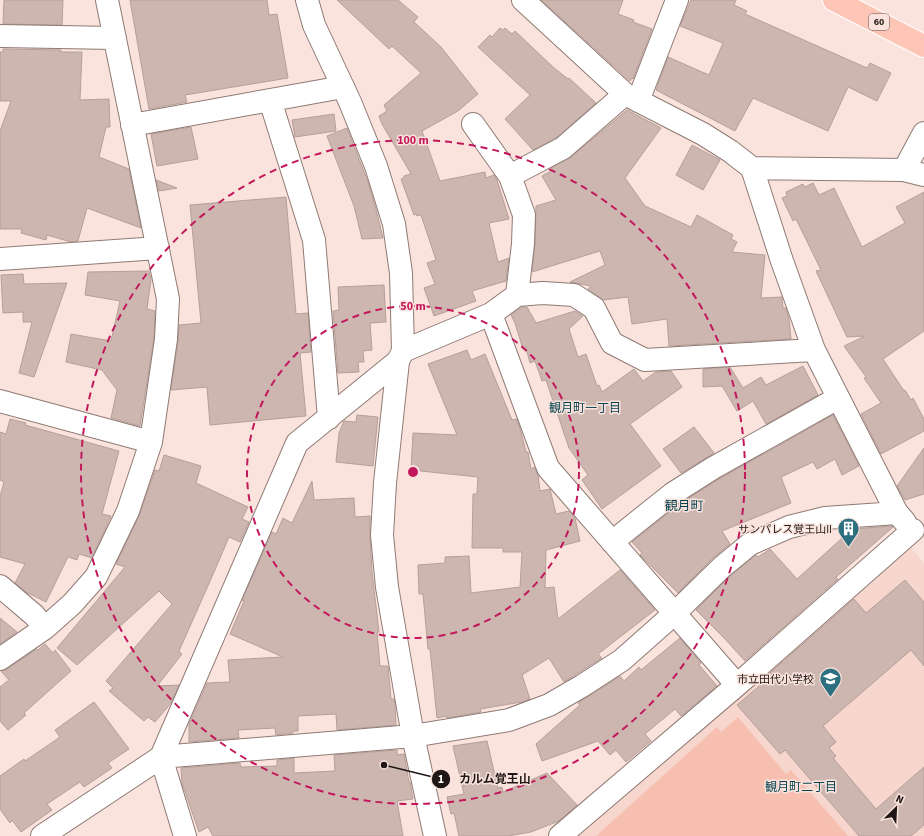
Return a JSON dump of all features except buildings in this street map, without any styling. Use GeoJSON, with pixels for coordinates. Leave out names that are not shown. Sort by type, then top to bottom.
{"type":"FeatureCollection","features":[{"type":"Feature","properties":{"kind":"main road","name":"60"},"geometry":{"type":"LineString","coordinates":[[834,0],[924,46]]}},
{"type":"Feature","properties":{"kind":"street"},"geometry":{"type":"LineString","coordinates":[[0,659],[45,628],[72,604],[96,577],[128,511],[152,442],[166,339],[168,299],[107,0]]}},
{"type":"Feature","properties":{"kind":"street"},"geometry":{"type":"LineString","coordinates":[[308,0],[314,25],[343,87],[376,166],[394,224],[401,273],[401,356],[384,483],[382,535],[388,587],[413,736],[435,836]]}},
{"type":"Feature","properties":{"kind":"street"},"geometry":{"type":"LineString","coordinates":[[523,0],[631,98],[703,134],[730,151],[752,168],[782,260],[814,350],[897,513],[919,534],[737,685],[560,836]]}},
{"type":"Feature","properties":{"kind":"street"},"geometry":{"type":"LineString","coordinates":[[510,176],[563,148],[631,98],[677,0]]}},
{"type":"Feature","properties":{"kind":"street"},"geometry":{"type":"LineString","coordinates":[[0,36],[115,38]]}},
{"type":"Feature","properties":{"kind":"street"},"geometry":{"type":"LineString","coordinates":[[132,124],[343,87]]}},
{"type":"Feature","properties":{"kind":"street"},"geometry":{"type":"LineString","coordinates":[[270,100],[314,240],[329,418]]}},
{"type":"Feature","properties":{"kind":"street"},"geometry":{"type":"LineString","coordinates":[[473,124],[510,176],[524,215],[523,244],[517,295]]}},
{"type":"Feature","properties":{"kind":"street"},"geometry":{"type":"LineString","coordinates":[[752,168],[914,172],[924,133]]}},
{"type":"Feature","properties":{"kind":"street"},"geometry":{"type":"LineString","coordinates":[[0,259],[158,248]]}},
{"type":"Feature","properties":{"kind":"street"},"geometry":{"type":"LineString","coordinates":[[186,836],[161,756],[298,443],[401,356],[491,314],[517,295],[543,293],[574,294],[594,308],[612,343],[645,360],[814,350]]}},
{"type":"Feature","properties":{"kind":"street"},"geometry":{"type":"LineString","coordinates":[[491,314],[548,468],[737,685]]}},
{"type":"Feature","properties":{"kind":"street"},"geometry":{"type":"LineString","coordinates":[[612,542],[672,494],[713,468],[838,398]]}},
{"type":"Feature","properties":{"kind":"street"},"geometry":{"type":"LineString","coordinates":[[0,401],[152,442]]}},
{"type":"Feature","properties":{"kind":"street"},"geometry":{"type":"LineString","coordinates":[[42,836],[161,756],[413,736],[509,720],[548,704],[582,686],[622,660],[675,613],[722,567],[750,544],[789,527],[825,518],[897,513]]}},
{"type":"Feature","properties":{"kind":"street"},"geometry":{"type":"LineString","coordinates":[[0,586],[34,614],[45,628]]}},
{"type":"Feature","properties":{"kind":"shaded area","name":"市立田代小学校"},"geometry":{"type":"Polygon","coordinates":[[[911,548],[924,563],[924,836],[578,836],[911,548]]]}},
{"type":"Feature","properties":{"kind":"shaded area"},"geometry":{"type":"Polygon","coordinates":[[[738,717],[786,774],[791,770],[848,836],[596,836],[717,727],[721,732],[738,717]]]}},
{"type":"Feature","properties":{"kind":"place","name":"サンパレス覚王山II"},"geometry":{"type":"Point","coordinates":[848,548]}},
{"type":"Feature","properties":{"kind":"place","name":"市立田代小学校"},"geometry":{"type":"Point","coordinates":[830,698]}},
{"type":"Feature","properties":{"kind":"place","name":"カルム覚王山"},"geometry":{"type":"Point","coordinates":[384,765]}},
{"type":"Feature","properties":{"kind":"district","name":"観月町一丁目"},"geometry":{"type":"Point","coordinates":[585,408]}},
{"type":"Feature","properties":{"kind":"district","name":"観月町"},"geometry":{"type":"Point","coordinates":[684,506]}},
{"type":"Feature","properties":{"kind":"district","name":"観月町二丁目"},"geometry":{"type":"Point","coordinates":[801,787]}}]}
